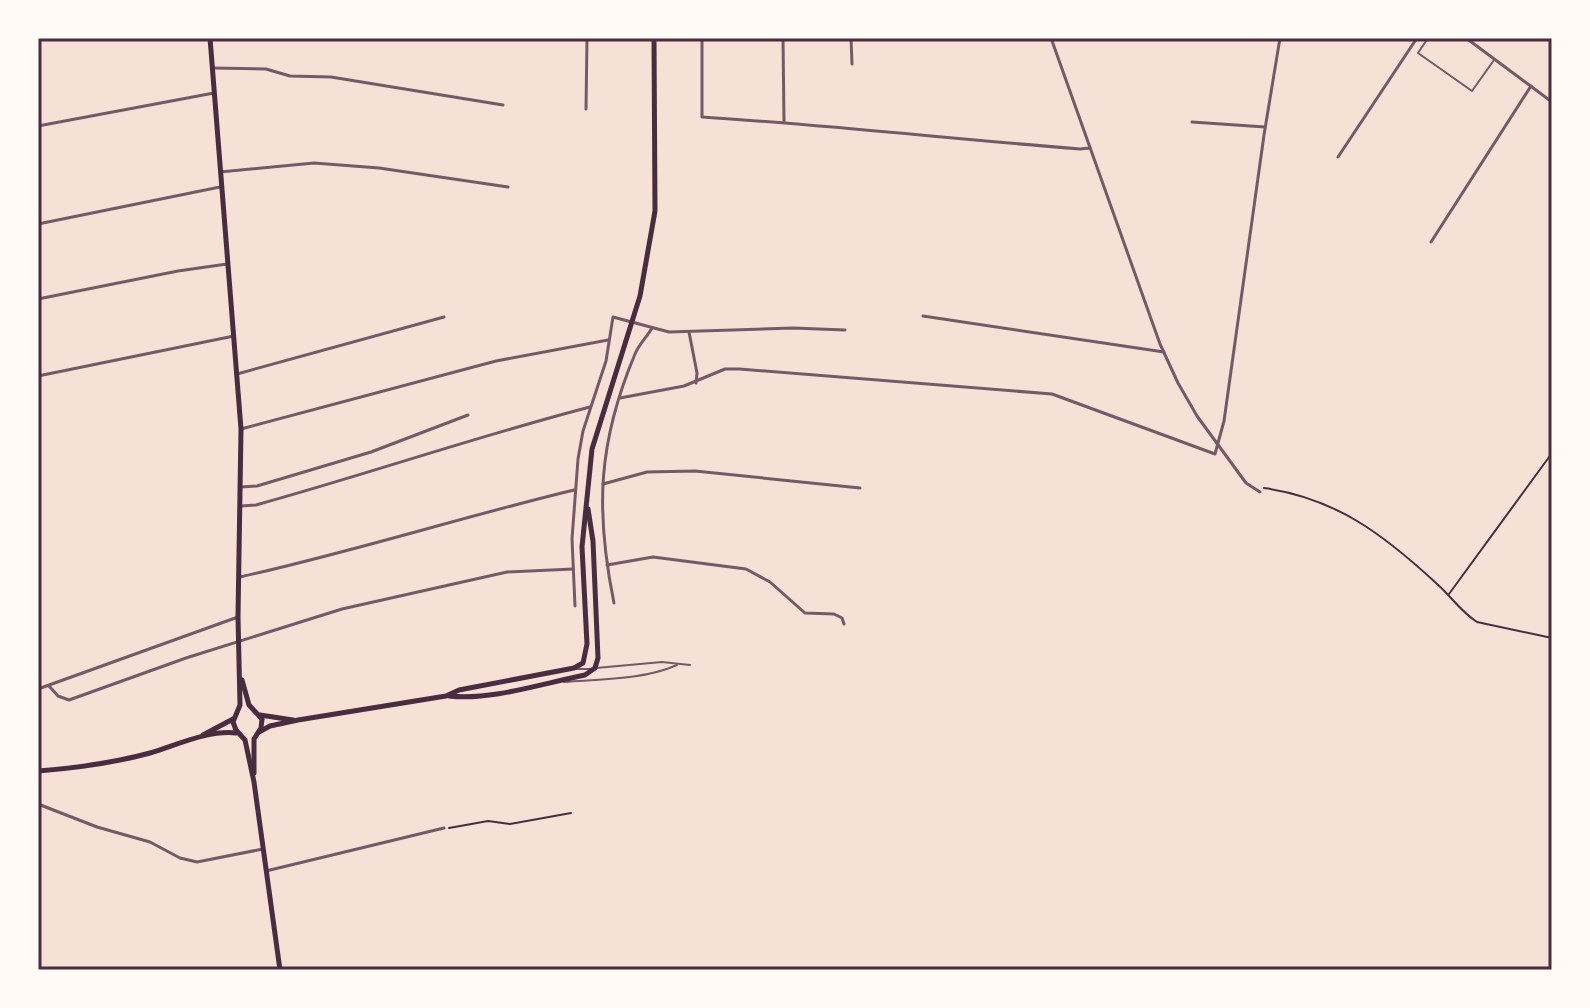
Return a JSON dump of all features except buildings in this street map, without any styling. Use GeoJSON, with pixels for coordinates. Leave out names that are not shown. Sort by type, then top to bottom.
{"type":"FeatureCollection","features":[{"type":"Feature","properties":{"kind":"main road"},"geometry":{"type":"LineString","coordinates":[[210,38],[241,429],[240,705],[234,726],[245,740],[254,782],[280,970]]}},
{"type":"Feature","properties":{"kind":"main road"},"geometry":{"type":"LineString","coordinates":[[38,771],[148,754],[198,737],[227,732],[240,735],[257,733],[270,726],[298,720],[446,696],[459,690],[574,668],[583,663],[587,644],[582,547],[592,449],[633,321],[648,260],[655,211],[654,38]]}},
{"type":"Feature","properties":{"kind":"main road"},"geometry":{"type":"LineString","coordinates":[[446,696],[460,698],[541,684],[585,675],[595,668],[598,658],[593,541],[587,500]]}},
{"type":"Feature","properties":{"kind":"main road"},"geometry":{"type":"LineString","coordinates":[[239,670],[248,702],[260,715],[298,720]]}},
{"type":"Feature","properties":{"kind":"main road"},"geometry":{"type":"LineString","coordinates":[[198,737],[244,709],[253,709]]}},
{"type":"Feature","properties":{"kind":"main road"},"geometry":{"type":"LineString","coordinates":[[254,782],[257,733],[262,723],[260,715]]}},
{"type":"Feature","properties":{"kind":"street"},"geometry":{"type":"LineString","coordinates":[[490,38],[498,38]]}},
{"type":"Feature","properties":{"kind":"street"},"geometry":{"type":"LineString","coordinates":[[586,109],[587,38]]}},
{"type":"Feature","properties":{"kind":"street"},"geometry":{"type":"LineString","coordinates":[[702,38],[702,117],[1090,148]]}},
{"type":"Feature","properties":{"kind":"street"},"geometry":{"type":"LineString","coordinates":[[783,38],[784,122]]}},
{"type":"Feature","properties":{"kind":"street"},"geometry":{"type":"LineString","coordinates":[[851,38],[852,64]]}},
{"type":"Feature","properties":{"kind":"street"},"geometry":{"type":"LineString","coordinates":[[1051,38],[1164,352],[1197,416],[1246,483],[1260,492]]}},
{"type":"Feature","properties":{"kind":"street"},"geometry":{"type":"LineString","coordinates":[[620,398],[696,383],[725,369],[1052,394],[1215,454],[1224,421],[1280,38]]}},
{"type":"Feature","properties":{"kind":"street"},"geometry":{"type":"LineString","coordinates":[[1338,157],[1417,38]]}},
{"type":"Feature","properties":{"kind":"street"},"geometry":{"type":"LineString","coordinates":[[1466,38],[1552,102]]}},
{"type":"Feature","properties":{"kind":"street"},"geometry":{"type":"LineString","coordinates":[[212,68],[266,69],[290,76],[331,77],[503,105]]}},
{"type":"Feature","properties":{"kind":"street"},"geometry":{"type":"LineString","coordinates":[[1431,242],[1531,86]]}},
{"type":"Feature","properties":{"kind":"street"},"geometry":{"type":"LineString","coordinates":[[38,126],[214,93]]}},
{"type":"Feature","properties":{"kind":"street"},"geometry":{"type":"LineString","coordinates":[[1192,122],[1265,127]]}},
{"type":"Feature","properties":{"kind":"street"},"geometry":{"type":"LineString","coordinates":[[220,172],[314,163],[379,168],[508,187]]}},
{"type":"Feature","properties":{"kind":"street"},"geometry":{"type":"LineString","coordinates":[[38,224],[220,187]]}},
{"type":"Feature","properties":{"kind":"street"},"geometry":{"type":"LineString","coordinates":[[38,299],[228,264]]}},
{"type":"Feature","properties":{"kind":"street"},"geometry":{"type":"LineString","coordinates":[[923,316],[1164,352]]}},
{"type":"Feature","properties":{"kind":"street"},"geometry":{"type":"LineString","coordinates":[[237,374],[444,317]]}},
{"type":"Feature","properties":{"kind":"street"},"geometry":{"type":"LineString","coordinates":[[575,606],[574,490],[578,459],[590,407],[606,361],[613,317],[669,332],[793,328],[845,330]]}},
{"type":"Feature","properties":{"kind":"street"},"geometry":{"type":"LineString","coordinates":[[614,603],[602,525],[605,456],[620,398],[637,350],[652,328]]}},
{"type":"Feature","properties":{"kind":"street"},"geometry":{"type":"LineString","coordinates":[[689,332],[696,383]]}},
{"type":"Feature","properties":{"kind":"street"},"geometry":{"type":"LineString","coordinates":[[38,376],[234,336]]}},
{"type":"Feature","properties":{"kind":"street"},"geometry":{"type":"LineString","coordinates":[[241,429],[507,358],[608,340]]}},
{"type":"Feature","properties":{"kind":"street"},"geometry":{"type":"LineString","coordinates":[[241,506],[256,505],[353,478],[511,427],[590,407]]}},
{"type":"Feature","properties":{"kind":"street"},"geometry":{"type":"LineString","coordinates":[[241,487],[257,486],[371,452],[468,415]]}},
{"type":"Feature","properties":{"kind":"street"},"geometry":{"type":"LineString","coordinates":[[602,484],[647,472],[695,471],[860,488]]}},
{"type":"Feature","properties":{"kind":"street"},"geometry":{"type":"LineString","coordinates":[[240,577],[574,490]]}},
{"type":"Feature","properties":{"kind":"street"},"geometry":{"type":"LineString","coordinates":[[607,565],[653,557],[746,569],[770,582],[801,611],[838,615],[844,624]]}},
{"type":"Feature","properties":{"kind":"street"},"geometry":{"type":"LineString","coordinates":[[49,686],[58,696],[69,700],[342,609],[507,572],[573,569]]}},
{"type":"Feature","properties":{"kind":"street"},"geometry":{"type":"LineString","coordinates":[[38,689],[238,617]]}},
{"type":"Feature","properties":{"kind":"street"},"geometry":{"type":"LineString","coordinates":[[38,804],[97,827],[150,842],[180,858],[197,862],[263,849]]}},
{"type":"Feature","properties":{"kind":"street"},"geometry":{"type":"LineString","coordinates":[[266,871],[444,828]]}},
{"type":"Feature","properties":{"kind":"lane"},"geometry":{"type":"LineString","coordinates":[[1428,38],[1418,53],[1472,91],[1495,59]]}},
{"type":"Feature","properties":{"kind":"lane"},"geometry":{"type":"LineString","coordinates":[[574,668],[662,662],[690,665]]}},
{"type":"Feature","properties":{"kind":"lane"},"geometry":{"type":"LineString","coordinates":[[541,684],[619,677],[665,670],[677,665]]}},
{"type":"Feature","properties":{"kind":"path"},"geometry":{"type":"LineString","coordinates":[[1449,594],[1552,453]]}},
{"type":"Feature","properties":{"kind":"path"},"geometry":{"type":"LineString","coordinates":[[1254,487],[1296,492],[1360,521],[1378,532],[1477,622],[1552,638]]}},
{"type":"Feature","properties":{"kind":"path"},"geometry":{"type":"LineString","coordinates":[[444,828],[488,821],[510,824],[571,813]]}}]}
